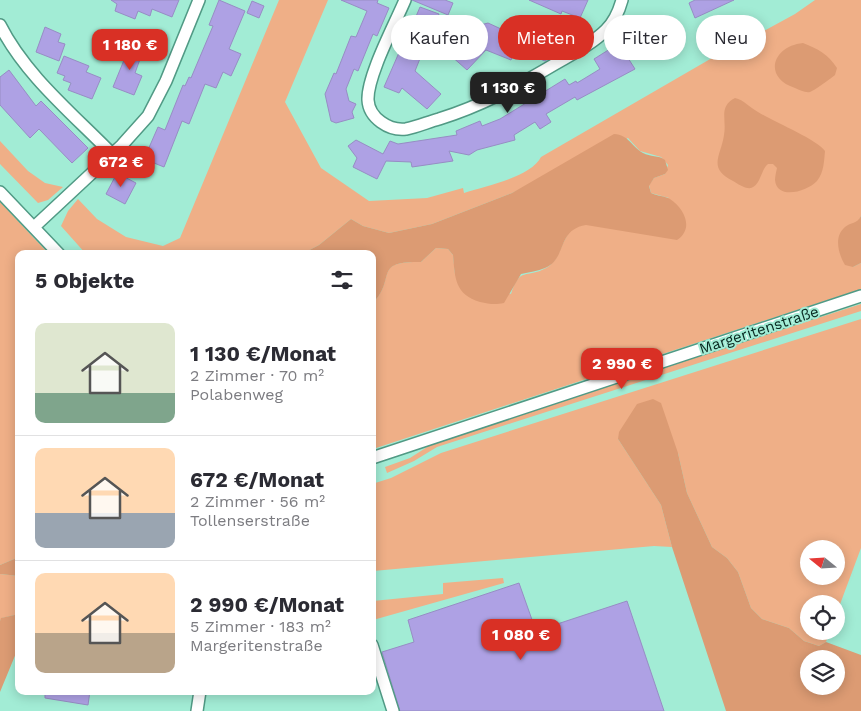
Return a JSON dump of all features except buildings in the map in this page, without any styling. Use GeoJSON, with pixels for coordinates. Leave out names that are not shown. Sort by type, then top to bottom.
{"type":"FeatureCollection","features":[{"type":"Feature","properties":{"kind":"street"},"geometry":{"type":"LineString","coordinates":[[34,227],[140,126],[154,106],[199,0]]}},
{"type":"Feature","properties":{"kind":"street"},"geometry":{"type":"LineString","coordinates":[[405,0],[370,84],[368,101],[372,113],[378,120],[400,129],[414,127],[456,114],[504,94],[601,35],[614,20],[622,0]]}},
{"type":"Feature","properties":{"kind":"street"},"geometry":{"type":"LineString","coordinates":[[0,25],[14,49],[36,76],[112,154]]}},
{"type":"Feature","properties":{"kind":"street"},"geometry":{"type":"LineString","coordinates":[[0,192],[55,250]]}},
{"type":"Feature","properties":{"kind":"street","name":"Margeritenstraße"},"geometry":{"type":"LineString","coordinates":[[376,457],[861,296]]}},
{"type":"Feature","properties":{"kind":"street"},"geometry":{"type":"LineString","coordinates":[[376,667],[393,711]]}},
{"type":"Feature","properties":{"kind":"street"},"geometry":{"type":"LineString","coordinates":[[197,711],[199,695]]}},
{"type":"Feature","properties":{"kind":"shaded area"},"geometry":{"type":"Polygon","coordinates":[[[279,0],[328,0],[285,102],[321,168],[369,201],[427,198],[463,188],[464,193],[507,180],[528,170],[541,157],[709,60],[766,60],[766,30],[795,14],[815,0],[861,0],[861,216],[858,222],[853,267],[861,263],[861,289],[376,448],[376,299],[391,268],[396,264],[406,262],[421,262],[436,248],[448,249],[453,255],[455,274],[511,294],[514,285],[521,276],[539,271],[551,264],[566,237],[575,226],[669,198],[651,193],[649,185],[654,178],[665,174],[668,165],[661,157],[640,151],[628,138],[512,193],[432,224],[389,233],[363,226],[351,219],[319,245],[310,250],[82,250],[61,226],[68,211],[78,199],[97,219],[126,237],[163,246],[180,238],[279,0]]]}},
{"type":"Feature","properties":{"kind":"shaded area"},"geometry":{"type":"Polygon","coordinates":[[[803,43],[822,52],[837,68],[835,75],[810,92],[802,91],[785,83],[778,77],[775,70],[775,62],[784,50],[793,45],[803,43]]]}},
{"type":"Feature","properties":{"kind":"shaded area"},"geometry":{"type":"Polygon","coordinates":[[[735,98],[813,141],[825,151],[822,170],[819,178],[813,185],[800,191],[787,192],[781,190],[775,180],[777,168],[773,164],[766,166],[757,184],[751,188],[739,185],[720,171],[718,161],[725,129],[725,109],[735,98]]]}},
{"type":"Feature","properties":{"kind":"shaded area"},"geometry":{"type":"Polygon","coordinates":[[[614,134],[623,136],[643,153],[665,160],[668,170],[665,174],[654,178],[649,186],[651,193],[666,197],[675,203],[686,219],[686,225],[682,235],[677,240],[586,225],[577,228],[570,232],[557,258],[552,263],[545,268],[521,274],[504,303],[495,304],[472,299],[461,290],[456,278],[453,255],[448,249],[436,248],[421,262],[396,264],[388,273],[384,286],[376,299],[376,250],[310,250],[319,245],[351,219],[363,226],[389,233],[432,224],[512,193],[614,134]]]}},
{"type":"Feature","properties":{"kind":"shaded area"},"geometry":{"type":"Polygon","coordinates":[[[0,141],[28,171],[45,183],[63,187],[48,200],[38,203],[0,164],[0,141]]]}},
{"type":"Feature","properties":{"kind":"shaded area"},"geometry":{"type":"Polygon","coordinates":[[[0,202],[45,250],[15,250],[15,559],[0,565],[0,202]]]}},
{"type":"Feature","properties":{"kind":"shaded area"},"geometry":{"type":"Polygon","coordinates":[[[861,216],[861,263],[853,267],[845,265],[839,251],[838,241],[841,231],[861,216]]]}},
{"type":"Feature","properties":{"kind":"shaded area"},"geometry":{"type":"Polygon","coordinates":[[[861,304],[861,311],[437,447],[414,461],[387,473],[385,467],[410,458],[435,442],[861,304]]]}},
{"type":"Feature","properties":{"kind":"shaded area"},"geometry":{"type":"Polygon","coordinates":[[[861,319],[861,548],[843,595],[800,595],[800,638],[789,628],[762,619],[751,608],[738,572],[727,558],[712,547],[687,493],[678,453],[618,439],[661,505],[672,547],[654,546],[376,571],[376,483],[391,478],[441,453],[861,319]]]}},
{"type":"Feature","properties":{"kind":"shaded area"},"geometry":{"type":"Polygon","coordinates":[[[653,399],[661,403],[678,453],[687,493],[712,547],[727,558],[738,572],[751,608],[762,619],[789,628],[800,638],[800,640],[819,646],[826,642],[861,655],[861,711],[726,711],[672,547],[661,505],[618,439],[619,432],[637,404],[653,399]]]}},
{"type":"Feature","properties":{"kind":"shaded area"},"geometry":{"type":"Polygon","coordinates":[[[15,559],[15,576],[0,574],[0,565],[15,559]]]}},
{"type":"Feature","properties":{"kind":"shaded area"},"geometry":{"type":"Polygon","coordinates":[[[0,574],[15,576],[15,615],[2,618],[0,621],[0,574]]]}},
{"type":"Feature","properties":{"kind":"shaded area"},"geometry":{"type":"Polygon","coordinates":[[[503,578],[504,583],[376,619],[376,601],[443,594],[443,583],[503,578]]]}},
{"type":"Feature","properties":{"kind":"shaded area"},"geometry":{"type":"Polygon","coordinates":[[[15,615],[15,656],[0,692],[0,621],[1,618],[15,615]]]}},
{"type":"Feature","properties":{"kind":"shaded area"},"geometry":{"type":"Polygon","coordinates":[[[803,640],[827,640],[819,646],[803,640]]]}}]}
